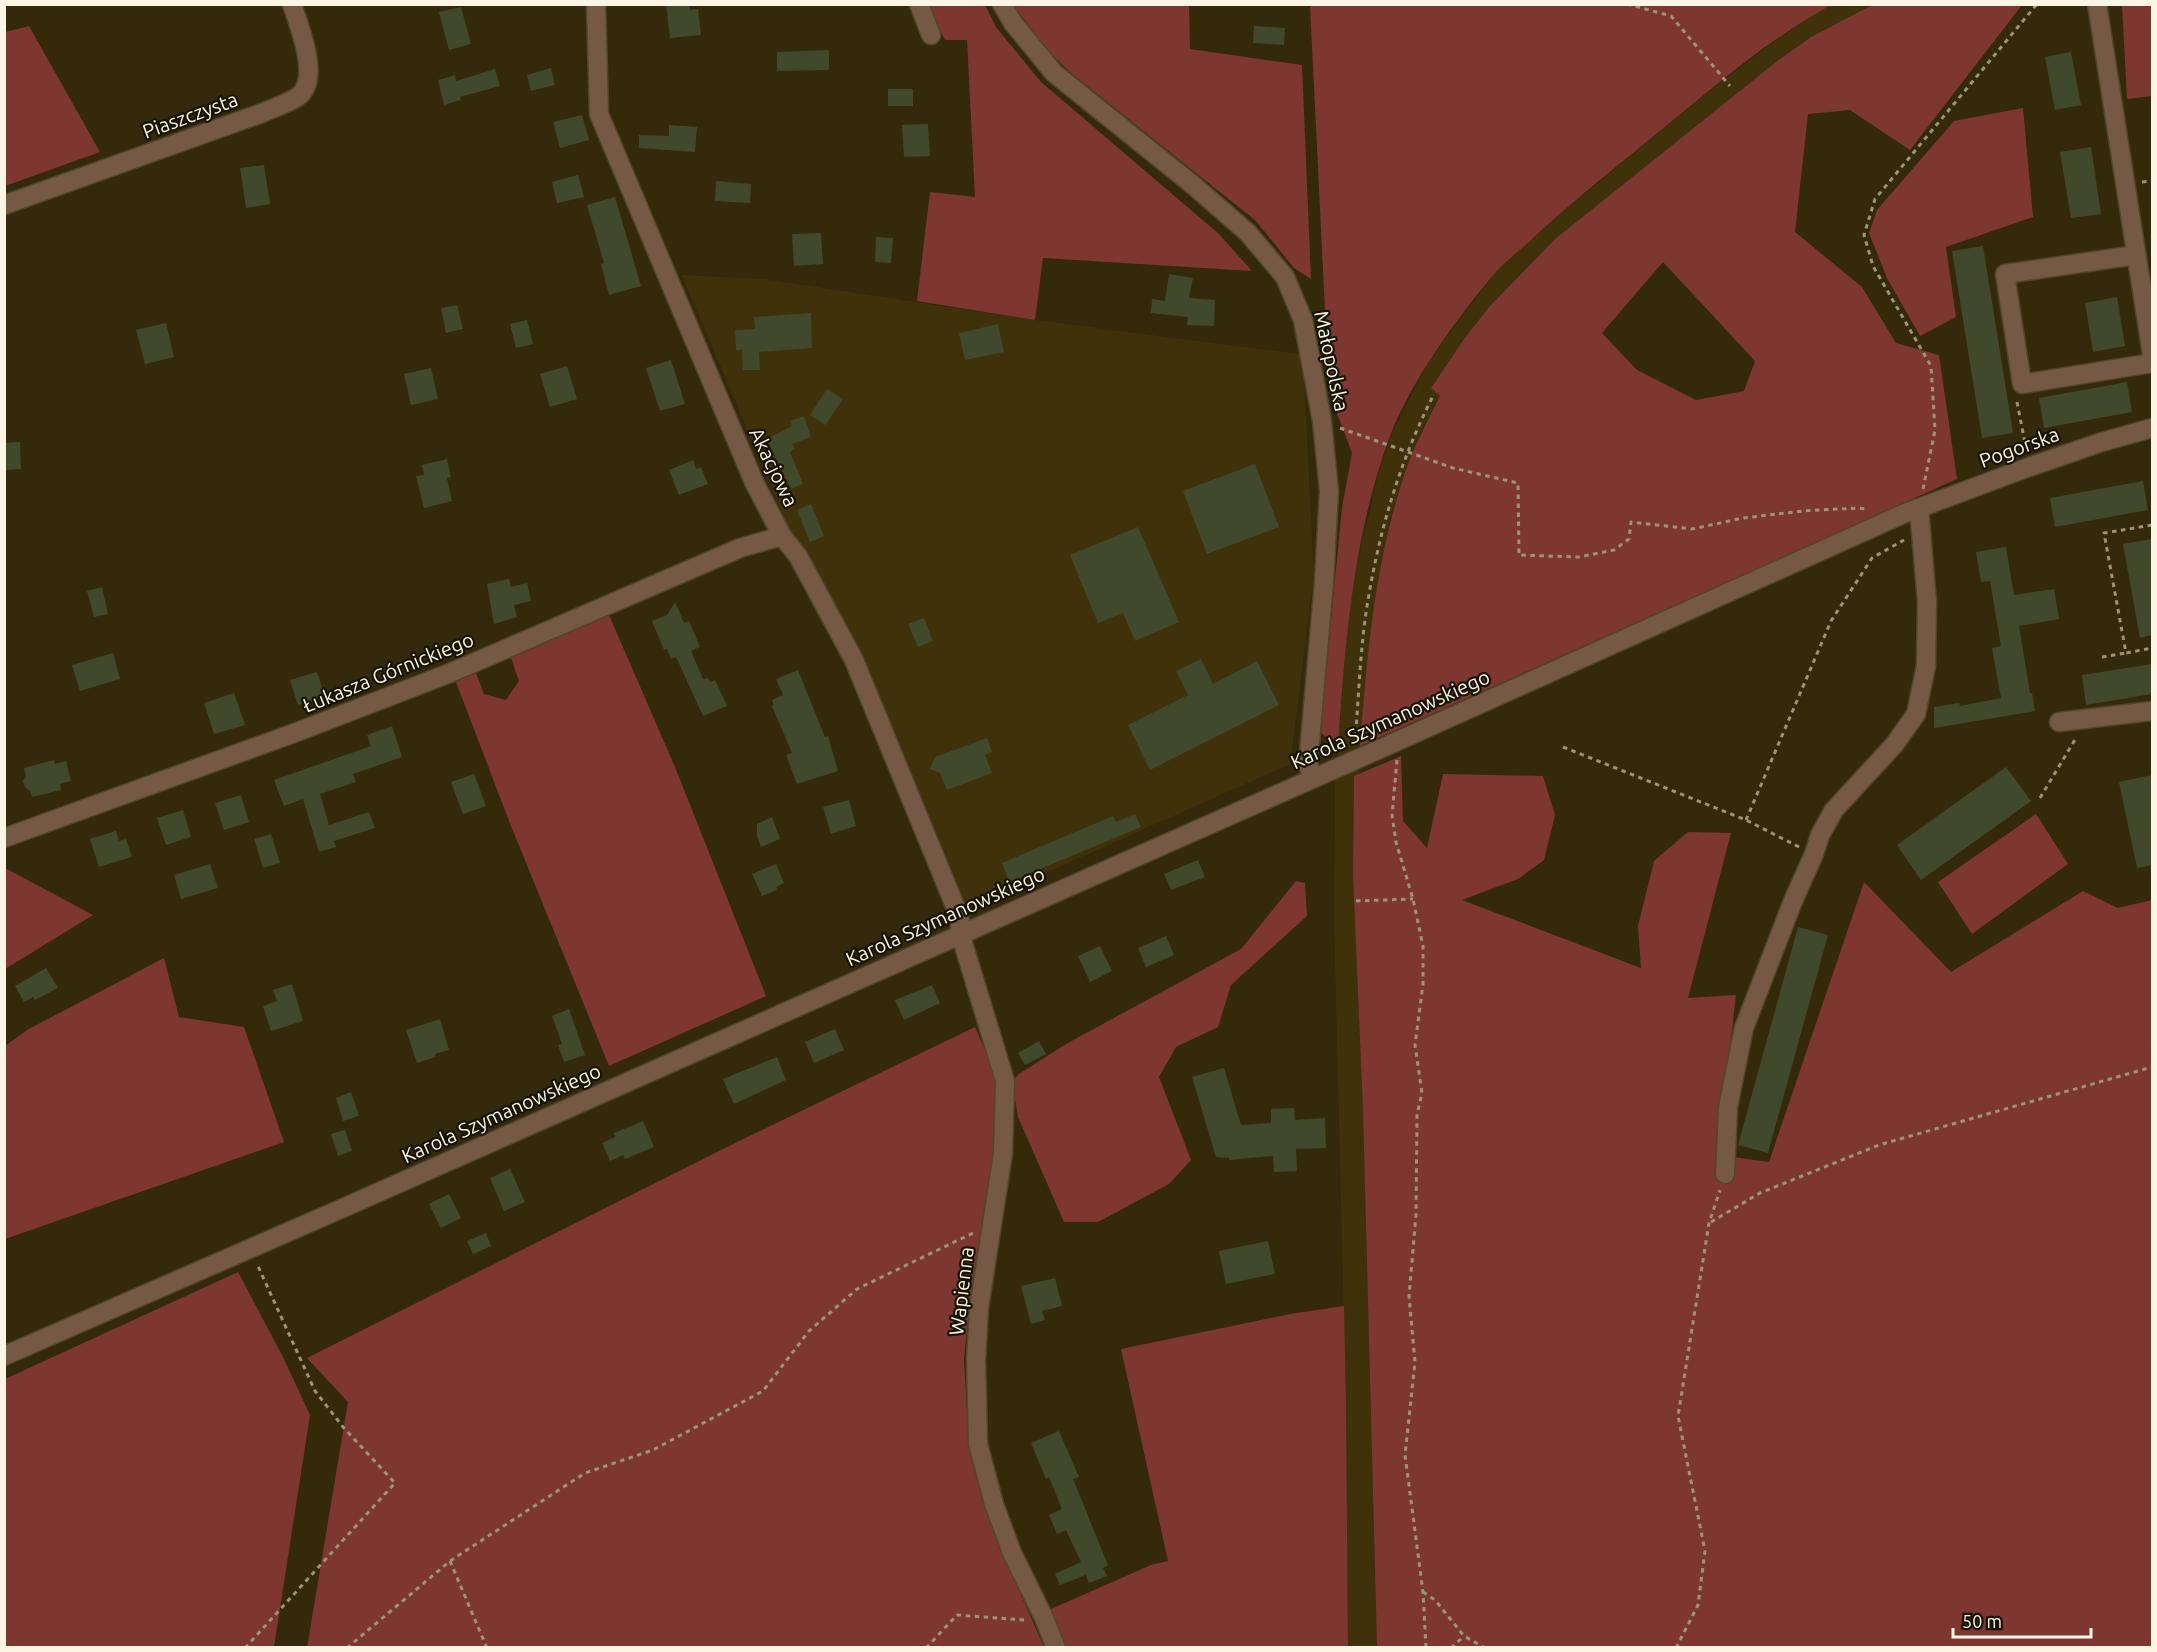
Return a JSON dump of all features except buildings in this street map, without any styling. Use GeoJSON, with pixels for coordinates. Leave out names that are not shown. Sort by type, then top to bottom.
{"type":"FeatureCollection","features":[{"type":"Feature","properties":{"kind":"street","name":"Piaszczysta"},"geometry":{"type":"LineString","coordinates":[[4,204],[262,113],[298,96],[306,84],[308,59],[292,4]]}},
{"type":"Feature","properties":{"kind":"street","name":"Akacjowa"},"geometry":{"type":"LineString","coordinates":[[596,4],[598,114],[754,482],[782,536],[798,556],[854,660],[953,901],[960,920],[960,933]]}},
{"type":"Feature","properties":{"kind":"street"},"geometry":{"type":"LineString","coordinates":[[919,4],[931,35]]}},
{"type":"Feature","properties":{"kind":"street","name":"Małopolska"},"geometry":{"type":"LineString","coordinates":[[1002,4],[1013,23],[1054,73],[1193,184],[1248,233],[1285,276],[1303,320],[1322,422],[1329,491],[1324,582],[1308,765],[1313,777]]}},
{"type":"Feature","properties":{"kind":"street"},"geometry":{"type":"LineString","coordinates":[[2097,4],[2152,354]]}},
{"type":"Feature","properties":{"kind":"street"},"geometry":{"type":"LineString","coordinates":[[2136,255],[2005,274],[2022,384],[2152,363]]}},
{"type":"Feature","properties":{"kind":"street","name":"Pogorska"},"geometry":{"type":"LineString","coordinates":[[1911,511],[2029,466],[2152,428]]}},
{"type":"Feature","properties":{"kind":"street"},"geometry":{"type":"LineString","coordinates":[[1725,1174],[1728,1107],[1744,1028],[1820,835],[1834,810],[1894,745],[1916,714],[1926,666],[1927,602],[1922,530],[1911,511]]}},
{"type":"Feature","properties":{"kind":"street","name":"Karola Szymanowskiego"},"geometry":{"type":"LineString","coordinates":[[4,1356],[1393,743],[1911,511]]}},
{"type":"Feature","properties":{"kind":"street","name":"Łukasza Górnickiego"},"geometry":{"type":"LineString","coordinates":[[4,838],[322,723],[450,673],[740,548],[782,536]]}},
{"type":"Feature","properties":{"kind":"street"},"geometry":{"type":"LineString","coordinates":[[2059,722],[2152,711]]}},
{"type":"Feature","properties":{"kind":"street","name":"Wapienna"},"geometry":{"type":"LineString","coordinates":[[960,933],[1005,1080],[1003,1153],[979,1308],[976,1360],[978,1444],[994,1504],[1012,1553],[1056,1647]]}},
{"type":"Feature","properties":{"kind":"path"},"geometry":{"type":"LineString","coordinates":[[1627,4],[1671,16],[1730,86]]}},
{"type":"Feature","properties":{"kind":"path"},"geometry":{"type":"LineString","coordinates":[[1911,511],[1935,430],[1931,366],[1873,266],[1864,235],[1875,199],[2037,4]]}},
{"type":"Feature","properties":{"kind":"path"},"geometry":{"type":"LineString","coordinates":[[2022,384],[2016,392],[2026,447]]}},
{"type":"Feature","properties":{"kind":"path"},"geometry":{"type":"LineString","coordinates":[[1356,730],[1369,592],[1383,525],[1407,452],[1433,396]]}},
{"type":"Feature","properties":{"kind":"path"},"geometry":{"type":"LineString","coordinates":[[1322,422],[1453,468],[1518,483],[1519,555],[1579,557],[1614,550],[1629,539],[1631,522],[1692,529],[1743,518],[1803,511],[1869,509]]}},
{"type":"Feature","properties":{"kind":"path"},"geometry":{"type":"LineString","coordinates":[[2126,653],[2104,533],[2152,525]]}},
{"type":"Feature","properties":{"kind":"path"},"geometry":{"type":"LineString","coordinates":[[1746,820],[1831,621],[1872,558],[1922,530]]}},
{"type":"Feature","properties":{"kind":"path"},"geometry":{"type":"LineString","coordinates":[[2102,657],[2152,648]]}},
{"type":"Feature","properties":{"kind":"path"},"geometry":{"type":"LineString","coordinates":[[2040,798],[2088,719]]}},
{"type":"Feature","properties":{"kind":"path"},"geometry":{"type":"LineString","coordinates":[[1393,743],[1397,759],[1392,815],[1396,842],[1413,899],[1423,946],[1423,984],[1415,1045],[1422,1093],[1417,1115],[1416,1215],[1409,1296],[1415,1362],[1405,1455],[1423,1592],[1426,1647]]}},
{"type":"Feature","properties":{"kind":"path"},"geometry":{"type":"LineString","coordinates":[[1563,747],[1746,820],[1814,854]]}},
{"type":"Feature","properties":{"kind":"path"},"geometry":{"type":"LineString","coordinates":[[1356,901],[1413,899]]}},
{"type":"Feature","properties":{"kind":"path"},"geometry":{"type":"LineString","coordinates":[[1709,1223],[1760,1193],[1880,1145],[2152,1067]]}},
{"type":"Feature","properties":{"kind":"path"},"geometry":{"type":"LineString","coordinates":[[1676,1647],[1698,1605],[1706,1551],[1678,1416],[1709,1223],[1725,1174]]}},
{"type":"Feature","properties":{"kind":"path"},"geometry":{"type":"LineString","coordinates":[[347,1647],[450,1561],[585,1473],[653,1450],[763,1391],[809,1331],[857,1289],[992,1224]]}},
{"type":"Feature","properties":{"kind":"path"},"geometry":{"type":"LineString","coordinates":[[245,1647],[395,1483],[343,1427],[315,1391],[250,1249]]}},
{"type":"Feature","properties":{"kind":"path"},"geometry":{"type":"LineString","coordinates":[[450,1561],[487,1647]]}},
{"type":"Feature","properties":{"kind":"path"},"geometry":{"type":"LineString","coordinates":[[1423,1592],[1435,1600],[1464,1636],[1485,1647]]}},
{"type":"Feature","properties":{"kind":"path"},"geometry":{"type":"LineString","coordinates":[[926,1647],[957,1615],[1046,1622]]}},
{"type":"Feature","properties":{"kind":"path"},"geometry":{"type":"LineString","coordinates":[[1451,1647],[1464,1636]]}},
{"type":"Feature","properties":{"kind":"shaded area"},"geometry":{"type":"Polygon","coordinates":[[[927,5],[985,5],[996,27],[1041,82],[1219,234],[1252,271],[1043,258],[1035,320],[917,301],[930,192],[975,197],[967,40],[945,40],[927,5]]]}},
{"type":"Feature","properties":{"kind":"shaded area"},"geometry":{"type":"Polygon","coordinates":[[[1013,5],[1189,5],[1190,49],[1302,65],[1311,279],[1294,268],[1256,221],[1071,73],[1047,50],[1013,5]]]}},
{"type":"Feature","properties":{"kind":"shaded area"},"geometry":{"type":"Polygon","coordinates":[[[1310,5],[1831,5],[1780,36],[1732,72],[1556,217],[1495,273],[1422,372],[1390,436],[1367,512],[1348,630],[1338,748],[1320,732],[1342,508],[1352,453],[1329,392],[1310,5]]]}},
{"type":"Feature","properties":{"kind":"shaded area"},"geometry":{"type":"Polygon","coordinates":[[[1831,5],[1872,5],[1811,37],[1776,62],[1555,239],[1489,307],[1431,388],[1440,396],[1421,432],[1404,473],[1389,524],[1365,684],[1359,774],[1354,776],[1353,876],[1363,1111],[1377,1648],[1348,1647],[1346,1402],[1334,921],[1335,784],[1353,582],[1379,471],[1391,435],[1428,363],[1496,272],[1554,219],[1708,92],[1804,19],[1831,5]]]}},
{"type":"Feature","properties":{"kind":"shaded area"},"geometry":{"type":"Polygon","coordinates":[[[1872,5],[2022,5],[1910,150],[1850,110],[1808,114],[1795,232],[1862,287],[1896,343],[1939,355],[1957,479],[1360,746],[1369,643],[1379,575],[1404,475],[1440,396],[1431,388],[1489,307],[1555,239],[1776,62],[1811,37],[1872,5]],[[1663,262],[1602,333],[1637,370],[1696,400],[1744,391],[1755,361],[1663,262]]]}},
{"type":"Feature","properties":{"kind":"shaded area"},"geometry":{"type":"Polygon","coordinates":[[[2152,5],[2152,96],[2127,99],[2122,6],[2152,5]]]}},
{"type":"Feature","properties":{"kind":"shaded area"},"geometry":{"type":"Polygon","coordinates":[[[29,26],[100,152],[5,186],[5,32],[29,26]]]}},
{"type":"Feature","properties":{"kind":"shaded area"},"geometry":{"type":"Polygon","coordinates":[[[2023,108],[2033,217],[1946,247],[1956,317],[1920,336],[1887,278],[1869,233],[1877,210],[1954,121],[2023,108]]]}},
{"type":"Feature","properties":{"kind":"shaded area"},"geometry":{"type":"Polygon","coordinates":[[[682,275],[764,279],[1035,320],[1299,354],[1304,380],[1314,575],[1290,764],[963,910],[792,536],[682,275]]]}},
{"type":"Feature","properties":{"kind":"shaded area"},"geometry":{"type":"Polygon","coordinates":[[[609,615],[675,767],[766,996],[609,1066],[509,821],[456,682],[476,673],[484,694],[506,700],[519,681],[511,658],[609,615]]]}},
{"type":"Feature","properties":{"kind":"shaded area"},"geometry":{"type":"Polygon","coordinates":[[[1401,756],[1403,821],[1427,848],[1443,774],[1543,776],[1555,815],[1544,860],[1518,879],[1462,900],[1641,968],[1638,926],[1654,861],[1688,832],[1731,833],[1688,998],[1736,995],[1718,1155],[1769,1162],[1864,882],[1951,972],[2083,891],[2118,908],[2152,900],[2152,1647],[1377,1647],[1363,1111],[1353,876],[1354,776],[1401,756]]]}},
{"type":"Feature","properties":{"kind":"shaded area"},"geometry":{"type":"Polygon","coordinates":[[[2036,814],[2068,864],[1972,934],[1938,882],[2036,814]]]}},
{"type":"Feature","properties":{"kind":"shaded area"},"geometry":{"type":"Polygon","coordinates":[[[5,868],[93,915],[5,969],[5,868]]]}},
{"type":"Feature","properties":{"kind":"shaded area"},"geometry":{"type":"Polygon","coordinates":[[[1296,881],[1305,883],[1307,916],[1231,985],[1218,1027],[1176,1047],[1159,1077],[1191,1160],[1169,1184],[1098,1222],[1064,1222],[1018,1117],[1012,1081],[1019,1074],[1066,1044],[1241,949],[1296,881]]]}},
{"type":"Feature","properties":{"kind":"shaded area"},"geometry":{"type":"Polygon","coordinates":[[[164,958],[179,1017],[244,1027],[284,1142],[5,1239],[5,1046],[27,1030],[164,958]]]}},
{"type":"Feature","properties":{"kind":"shaded area"},"geometry":{"type":"Polygon","coordinates":[[[975,1027],[999,1083],[999,1143],[969,1312],[964,1359],[969,1447],[988,1514],[1044,1647],[307,1648],[348,1402],[307,1358],[727,1147],[975,1027]]]}},
{"type":"Feature","properties":{"kind":"shaded area"},"geometry":{"type":"Polygon","coordinates":[[[238,1272],[283,1357],[310,1415],[274,1647],[5,1647],[5,1379],[238,1272]]]}},
{"type":"Feature","properties":{"kind":"shaded area"},"geometry":{"type":"Polygon","coordinates":[[[1344,1306],[1348,1647],[1066,1647],[1051,1609],[1151,1565],[1168,1561],[1121,1349],[1290,1314],[1344,1306]]]}}]}
